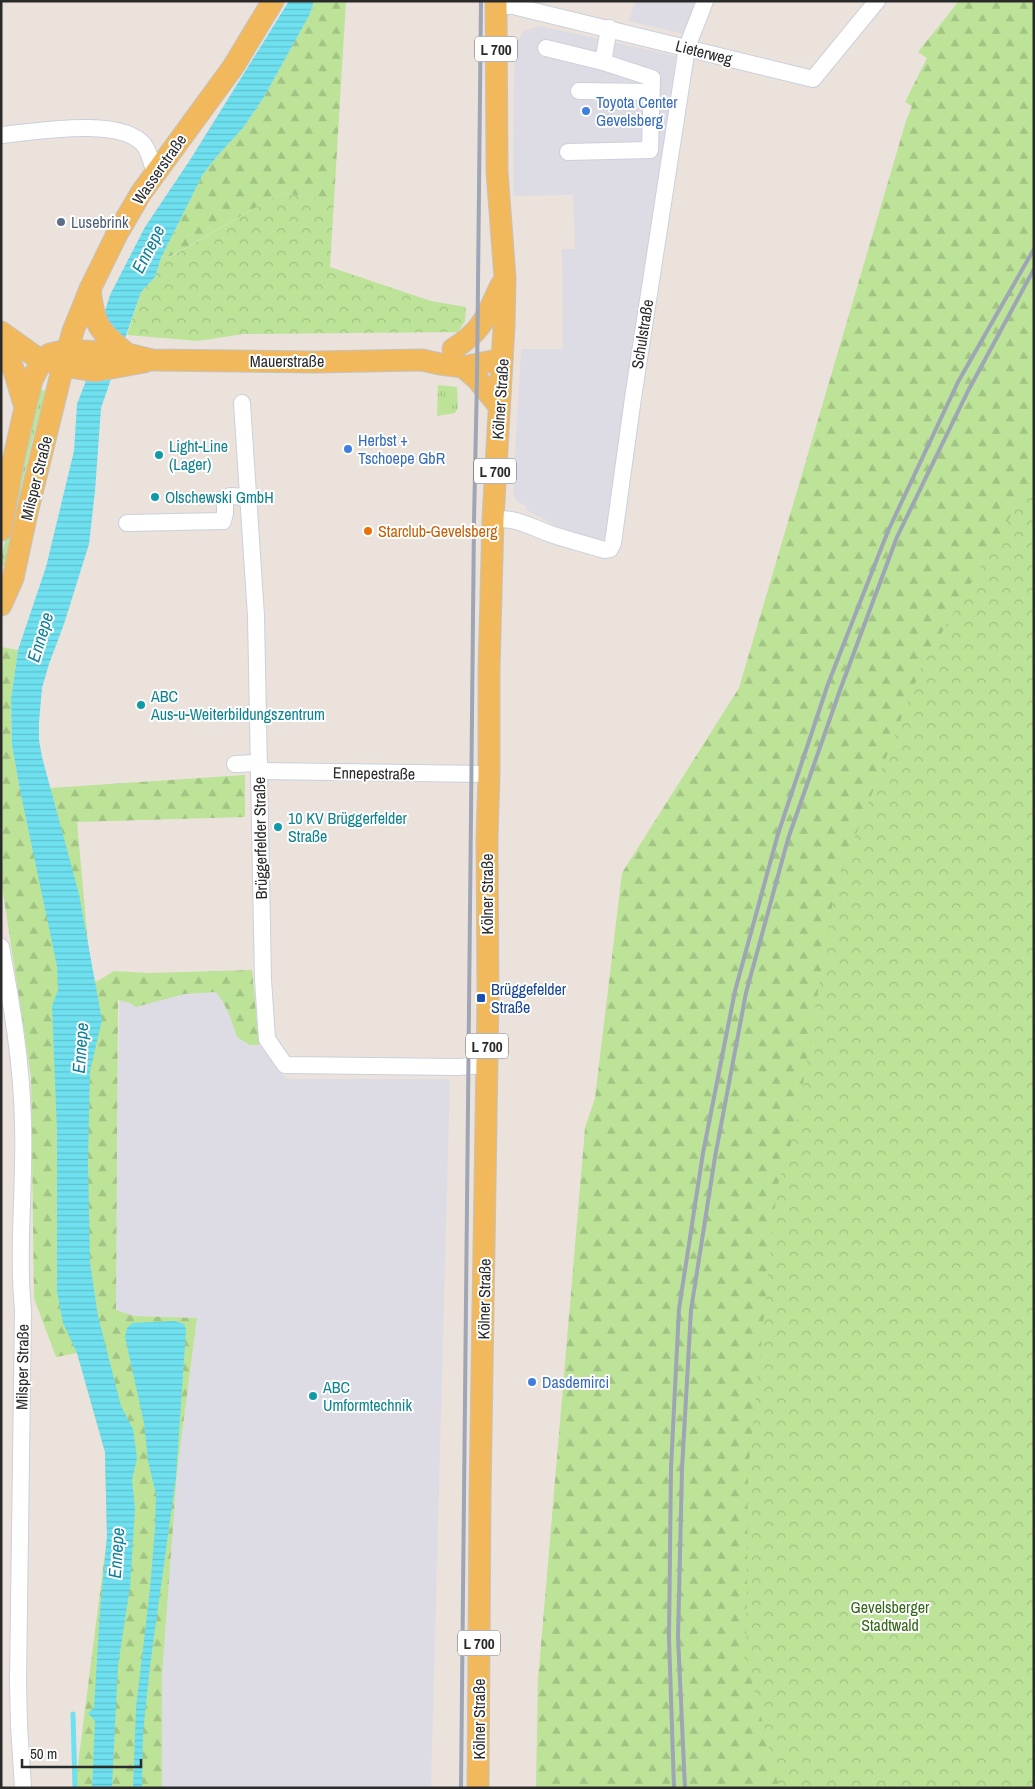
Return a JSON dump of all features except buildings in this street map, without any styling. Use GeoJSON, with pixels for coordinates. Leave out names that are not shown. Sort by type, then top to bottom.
{"type":"FeatureCollection","features":[{"type":"Feature","properties":{"kind":"main road","name":"Wasserstraße"},"geometry":{"type":"LineString","coordinates":[[76,359],[90,289],[117,234],[141,193],[233,67],[273,1]]}},
{"type":"Feature","properties":{"kind":"main road","name":"Kölner Straße"},"geometry":{"type":"LineString","coordinates":[[478,1788],[480,1508],[488,997],[489,670],[493,519],[505,278],[497,171],[496,4]]}},
{"type":"Feature","properties":{"kind":"main road"},"geometry":{"type":"LineString","coordinates":[[499,406],[458,358],[465,341],[481,326],[505,278]]}},
{"type":"Feature","properties":{"kind":"main road"},"geometry":{"type":"LineString","coordinates":[[90,289],[94,318],[101,331],[125,360]]}},
{"type":"Feature","properties":{"kind":"main road"},"geometry":{"type":"LineString","coordinates":[[1,332],[42,360],[50,354],[76,359]]}},
{"type":"Feature","properties":{"kind":"main road"},"geometry":{"type":"LineString","coordinates":[[1,339],[14,371],[25,408]]}},
{"type":"Feature","properties":{"kind":"main road"},"geometry":{"type":"LineString","coordinates":[[24,348],[51,342],[76,359]]}},
{"type":"Feature","properties":{"kind":"main road","name":"Mauerstraße"},"geometry":{"type":"LineString","coordinates":[[76,359],[314,362],[422,360],[440,364],[477,350],[502,359]]}},
{"type":"Feature","properties":{"kind":"main road","name":"Milsper Straße"},"geometry":{"type":"LineString","coordinates":[[1,605],[7,576],[27,513],[58,389],[76,359]]}},
{"type":"Feature","properties":{"kind":"main road","name":"Milsper Straße"},"geometry":{"type":"LineString","coordinates":[[1,530],[25,408],[32,380],[42,360]]}},
{"type":"Feature","properties":{"kind":"street","name":"Schulstraße"},"geometry":{"type":"LineString","coordinates":[[493,519],[505,518],[520,521],[549,533],[604,550],[610,549],[613,543],[658,224],[687,47],[705,1]]}},
{"type":"Feature","properties":{"kind":"street","name":"Lieterweg"},"geometry":{"type":"LineString","coordinates":[[496,4],[513,6],[609,28],[814,79],[877,1]]}},
{"type":"Feature","properties":{"kind":"street"},"geometry":{"type":"LineString","coordinates":[[603,62],[609,28]]}},
{"type":"Feature","properties":{"kind":"street"},"geometry":{"type":"LineString","coordinates":[[546,48],[603,62],[652,78],[650,150],[568,152]]}},
{"type":"Feature","properties":{"kind":"street"},"geometry":{"type":"LineString","coordinates":[[579,91],[651,92]]}},
{"type":"Feature","properties":{"kind":"street"},"geometry":{"type":"LineString","coordinates":[[1,135],[95,127],[119,130],[136,138],[143,145],[155,174]]}},
{"type":"Feature","properties":{"kind":"street","name":"Brüggerfelder Straße"},"geometry":{"type":"LineString","coordinates":[[242,403],[256,616],[263,980],[267,1039],[285,1065],[458,1067],[487,1065]]}},
{"type":"Feature","properties":{"kind":"street"},"geometry":{"type":"LineString","coordinates":[[127,523],[223,520],[225,499],[230,496],[248,497]]}},
{"type":"Feature","properties":{"kind":"street","name":"Ennepestraße"},"geometry":{"type":"LineString","coordinates":[[235,764],[259,767],[489,774]]}},
{"type":"Feature","properties":{"kind":"street","name":"Milsper Straße"},"geometry":{"type":"LineString","coordinates":[[1,947],[15,1027],[21,1078],[23,1125],[20,1278],[23,1310],[18,1682],[23,1788]]}},
{"type":"Feature","properties":{"kind":"shaded area"},"geometry":{"type":"Polygon","coordinates":[[[635,1],[695,1],[683,34],[629,21],[635,1]]]}},
{"type":"Feature","properties":{"kind":"shaded area"},"geometry":{"type":"Polygon","coordinates":[[[540,26],[676,56],[658,224],[606,534],[603,539],[597,540],[557,526],[526,510],[526,506],[518,502],[514,496],[513,489],[521,349],[563,349],[562,249],[575,249],[573,195],[513,196],[514,75],[517,41],[524,31],[540,26]]]}},
{"type":"Feature","properties":{"kind":"shaded area","name":"ABC Umformtechnik"},"geometry":{"type":"Polygon","coordinates":[[[252,970],[259,1045],[287,1079],[450,1079],[431,1788],[162,1788],[162,1676],[177,1472],[197,1318],[134,1316],[116,1310],[120,979],[252,970]]]}},
{"type":"Feature","properties":{"kind":"green space"},"geometry":{"type":"Polygon","coordinates":[[[314,1],[346,1],[334,200],[281,193],[171,256],[161,258],[203,174],[243,128],[264,97],[310,14],[314,1]]]}},
{"type":"Feature","properties":{"kind":"green space"},"geometry":{"type":"Polygon","coordinates":[[[959,1],[1034,1],[1034,1788],[536,1788],[538,1680],[585,1128],[595,1098],[622,873],[739,688],[912,106],[905,102],[927,58],[918,52],[959,1]]]}},
{"type":"Feature","properties":{"kind":"green space"},"geometry":{"type":"Polygon","coordinates":[[[281,193],[334,200],[330,267],[431,301],[466,307],[465,321],[458,332],[244,334],[198,341],[127,335],[141,292],[155,277],[161,258],[172,256],[281,193]]]}},
{"type":"Feature","properties":{"kind":"green space"},"geometry":{"type":"Polygon","coordinates":[[[438,385],[457,387],[458,408],[455,413],[437,416],[438,385]]]}},
{"type":"Feature","properties":{"kind":"green space"},"geometry":{"type":"Polygon","coordinates":[[[37,388],[46,391],[24,478],[7,566],[2,566],[2,554],[37,388]]]}},
{"type":"Feature","properties":{"kind":"green space","name":"Gevelsberger Stadtwald"},"geometry":{"type":"Polygon","coordinates":[[[1034,476],[1034,1788],[779,1788],[746,1657],[748,1472],[777,1188],[796,1127],[835,888],[921,668],[1034,476]]]}},
{"type":"Feature","properties":{"kind":"green space"},"geometry":{"type":"Polygon","coordinates":[[[1,647],[18,650],[11,699],[12,745],[20,790],[245,775],[245,817],[77,822],[91,977],[96,982],[114,971],[149,973],[252,970],[259,1045],[250,1045],[237,1037],[229,1014],[216,992],[184,994],[136,1007],[130,1003],[118,1000],[116,1310],[134,1316],[197,1318],[177,1472],[162,1676],[162,1788],[75,1788],[107,1537],[105,1452],[77,1353],[56,1357],[34,1298],[31,1077],[1,879],[1,647]]]}},
{"type":"Feature","properties":{"kind":"water","name":"Ennepe"},"geometry":{"type":"Polygon","coordinates":[[[289,1],[314,1],[310,14],[264,97],[243,128],[203,174],[161,258],[155,277],[141,292],[101,408],[89,544],[42,688],[39,740],[42,757],[79,894],[102,1020],[90,1071],[88,1161],[90,1263],[98,1316],[121,1406],[133,1429],[137,1458],[132,1480],[135,1508],[130,1587],[118,1665],[112,1788],[92,1788],[95,1721],[88,1713],[94,1708],[107,1537],[105,1452],[77,1353],[63,1323],[57,1292],[57,1131],[52,1006],[58,990],[57,966],[12,745],[11,699],[18,650],[46,567],[74,451],[77,404],[108,324],[105,311],[110,295],[145,227],[190,160],[289,1]]]}},
{"type":"Feature","properties":{"kind":"water"},"geometry":{"type":"Polygon","coordinates":[[[175,1321],[184,1324],[186,1330],[176,1477],[150,1666],[143,1733],[142,1788],[133,1788],[136,1708],[150,1589],[156,1494],[148,1461],[144,1423],[125,1337],[127,1328],[132,1323],[175,1321]]]}},
{"type":"Feature","properties":{"kind":"waterway"},"geometry":{"type":"LineString","coordinates":[[73,1714],[75,1788]]}},
{"type":"Feature","properties":{"kind":"railway"},"geometry":{"type":"LineString","coordinates":[[461,1788],[481,1]]}},
{"type":"Feature","properties":{"kind":"railway"},"geometry":{"type":"LineString","coordinates":[[674,1788],[669,1638],[671,1468],[679,1309],[703,1153],[735,991],[778,834],[828,684],[888,531],[958,382],[1034,249]]}},
{"type":"Feature","properties":{"kind":"railway"},"geometry":{"type":"LineString","coordinates":[[685,1788],[678,1637],[682,1469],[691,1310],[715,1157],[746,993],[788,839],[840,690],[897,537],[968,391],[1034,269]]}},
{"type":"Feature","properties":{"kind":"place","name":"Toyota Center Gevelsberg"},"geometry":{"type":"Point","coordinates":[586,111]}},
{"type":"Feature","properties":{"kind":"place","name":"Lusebrink"},"geometry":{"type":"Point","coordinates":[61,222]}},
{"type":"Feature","properties":{"kind":"place","name":"Herbst + Tschoepe GbR"},"geometry":{"type":"Point","coordinates":[348,449]}},
{"type":"Feature","properties":{"kind":"place","name":"Light-Line (Lager)"},"geometry":{"type":"Point","coordinates":[159,455]}},
{"type":"Feature","properties":{"kind":"place","name":"Olschewski GmbH"},"geometry":{"type":"Point","coordinates":[155,497]}},
{"type":"Feature","properties":{"kind":"place","name":"Starclub-Gevelsberg"},"geometry":{"type":"Point","coordinates":[368,531]}},
{"type":"Feature","properties":{"kind":"place","name":"ABC Aus-u-Weiterbildungszentrum"},"geometry":{"type":"Point","coordinates":[141,705]}},
{"type":"Feature","properties":{"kind":"place","name":"10 KV Brüggerfelder Straße"},"geometry":{"type":"Point","coordinates":[278,827]}},
{"type":"Feature","properties":{"kind":"place","name":"Brüggefelder Straße"},"geometry":{"type":"Point","coordinates":[481,998]}},
{"type":"Feature","properties":{"kind":"place","name":"Dasdemirci"},"geometry":{"type":"Point","coordinates":[532,1382]}},
{"type":"Feature","properties":{"kind":"place","name":"ABC Umformtechnik"},"geometry":{"type":"Point","coordinates":[313,1396]}}]}
